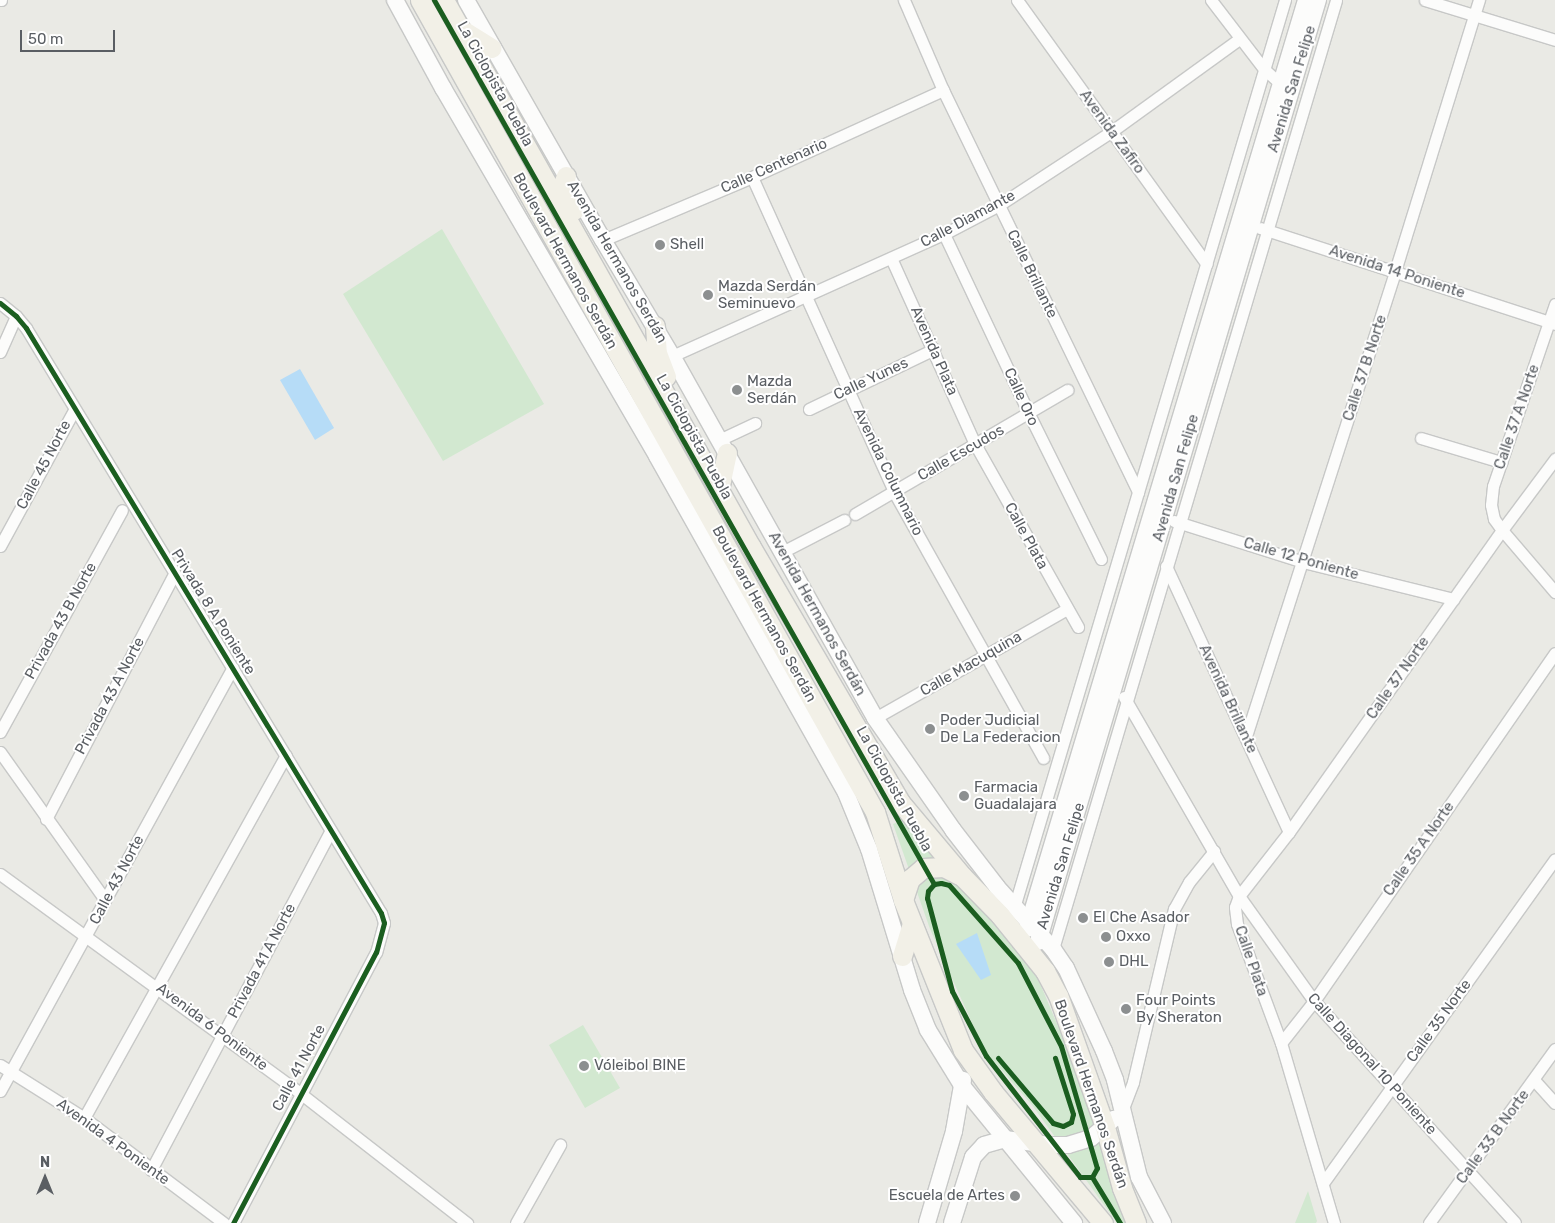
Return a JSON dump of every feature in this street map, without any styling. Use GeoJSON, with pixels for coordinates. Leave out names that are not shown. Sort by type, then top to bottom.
{"type":"FeatureCollection","features":[{"type":"Feature","properties":{"kind":"main road"},"geometry":{"type":"LineString","coordinates":[[395,0],[443,88],[657,456],[846,792],[869,849],[912,990],[928,1030],[962,1087],[1074,1223]]}},
{"type":"Feature","properties":{"kind":"main road"},"geometry":{"type":"LineString","coordinates":[[408,0],[432,21]]}},
{"type":"Feature","properties":{"kind":"main road","name":"Boulevard Hermanos Serdán"},"geometry":{"type":"LineString","coordinates":[[420,0],[875,812],[903,900],[962,1050],[993,1092],[1104,1223]]}},
{"type":"Feature","properties":{"kind":"main road","name":"Boulevard Hermanos Serdán"},"geometry":{"type":"LineString","coordinates":[[444,0],[670,404],[900,802],[962,876],[1034,955],[1058,995],[1105,1127],[1122,1188],[1136,1223]]}},
{"type":"Feature","properties":{"kind":"main road","name":"Avenida Hermanos Serdán"},"geometry":{"type":"LineString","coordinates":[[466,0],[603,240],[672,356],[875,718],[952,830],[1015,906],[1054,949],[1066,968],[1104,1051],[1115,1080],[1139,1177],[1162,1223]]}},
{"type":"Feature","properties":{"kind":"main road","name":"Avenida San Felipe"},"geometry":{"type":"LineString","coordinates":[[1286,89],[1306,0]]}},
{"type":"Feature","properties":{"kind":"main road","name":"Avenida San Felipe"},"geometry":{"type":"LineString","coordinates":[[1022,941],[1035,928],[1116,681],[1164,519],[1245,223],[1286,89],[1318,0]]}},
{"type":"Feature","properties":{"kind":"main road"},"geometry":{"type":"LineString","coordinates":[[459,27],[492,48]]}},
{"type":"Feature","properties":{"kind":"main road"},"geometry":{"type":"LineString","coordinates":[[566,176],[563,184],[565,192],[589,239],[591,249],[588,258]]}},
{"type":"Feature","properties":{"kind":"main road"},"geometry":{"type":"LineString","coordinates":[[654,326],[656,353],[671,388],[670,404]]}},
{"type":"Feature","properties":{"kind":"main road"},"geometry":{"type":"LineString","coordinates":[[719,490],[723,447]]}},
{"type":"Feature","properties":{"kind":"main road","name":"Avenida San Felipe"},"geometry":{"type":"LineString","coordinates":[[1034,955],[1035,928],[1106,664],[1164,519]]}},
{"type":"Feature","properties":{"kind":"main road"},"geometry":{"type":"LineString","coordinates":[[903,900],[906,886],[913,875],[923,868],[944,867],[962,876]]}},
{"type":"Feature","properties":{"kind":"main road"},"geometry":{"type":"LineString","coordinates":[[902,956],[912,924]]}},
{"type":"Feature","properties":{"kind":"main road"},"geometry":{"type":"LineString","coordinates":[[927,1223],[949,1149],[962,1087],[962,1050]]}},
{"type":"Feature","properties":{"kind":"main road"},"geometry":{"type":"LineString","coordinates":[[952,1223],[973,1157],[984,1145],[1004,1139],[1058,1145],[1082,1142],[1122,1113]]}},
{"type":"Feature","properties":{"kind":"street","name":"Calle Brillante"},"geometry":{"type":"LineString","coordinates":[[904,0],[943,90],[1138,492]]}},
{"type":"Feature","properties":{"kind":"street","name":"Avenida Zafiro"},"geometry":{"type":"LineString","coordinates":[[1017,0],[1207,264]]}},
{"type":"Feature","properties":{"kind":"street"},"geometry":{"type":"LineString","coordinates":[[1211,0],[1239,39],[1264,69],[1286,89]]}},
{"type":"Feature","properties":{"kind":"street","name":"Avenida San Felipe"},"geometry":{"type":"LineString","coordinates":[[1009,926],[1285,0]]}},
{"type":"Feature","properties":{"kind":"street","name":"Avenida San Felipe"},"geometry":{"type":"LineString","coordinates":[[1054,949],[1166,566],[1164,519],[1267,230],[1336,0]]}},
{"type":"Feature","properties":{"kind":"street"},"geometry":{"type":"LineString","coordinates":[[1425,0],[1555,40]]}},
{"type":"Feature","properties":{"kind":"street","name":"Calle 37 B Norte"},"geometry":{"type":"LineString","coordinates":[[1246,736],[1304,562],[1479,0]]}},
{"type":"Feature","properties":{"kind":"street","name":"Calle Diamante"},"geometry":{"type":"LineString","coordinates":[[672,356],[944,234],[999,205],[1112,131],[1239,39]]}},
{"type":"Feature","properties":{"kind":"street","name":"Calle Centenario"},"geometry":{"type":"LineString","coordinates":[[603,240],[752,177],[943,90]]}},
{"type":"Feature","properties":{"kind":"street","name":"Avenida Columnario"},"geometry":{"type":"LineString","coordinates":[[752,177],[894,492],[1043,758]]}},
{"type":"Feature","properties":{"kind":"street","name":"Avenida 14 Poniente"},"geometry":{"type":"LineString","coordinates":[[1245,223],[1552,323]]}},
{"type":"Feature","properties":{"kind":"street","name":"Calle Oro"},"geometry":{"type":"LineString","coordinates":[[944,234],[1029,414],[1101,559]]}},
{"type":"Feature","properties":{"kind":"street","name":"Avenida Plata"},"geometry":{"type":"LineString","coordinates":[[891,258],[934,349],[975,444]]}},
{"type":"Feature","properties":{"kind":"street","name":"Privada 8 A Poniente"},"geometry":{"type":"LineString","coordinates":[[0,303],[16,316],[286,754],[330,832],[381,913],[384,924]]}},
{"type":"Feature","properties":{"kind":"street","name":"Calle 37 A Norte"},"geometry":{"type":"LineString","coordinates":[[1555,304],[1552,323],[1493,486],[1491,504],[1494,519],[1555,592]]}},
{"type":"Feature","properties":{"kind":"street"},"geometry":{"type":"LineString","coordinates":[[0,352],[16,316]]}},
{"type":"Feature","properties":{"kind":"street","name":"Calle Yunes"},"geometry":{"type":"LineString","coordinates":[[809,409],[934,349]]}},
{"type":"Feature","properties":{"kind":"street","name":"Calle Escudos"},"geometry":{"type":"LineString","coordinates":[[854,514],[1029,414],[1067,390]]}},
{"type":"Feature","properties":{"kind":"street","name":"Calle 45 Norte"},"geometry":{"type":"LineString","coordinates":[[0,546],[74,410]]}},
{"type":"Feature","properties":{"kind":"street"},"geometry":{"type":"LineString","coordinates":[[723,447],[755,423]]}},
{"type":"Feature","properties":{"kind":"street"},"geometry":{"type":"LineString","coordinates":[[1420,438],[1501,462]]}},
{"type":"Feature","properties":{"kind":"street","name":"Calle Plata"},"geometry":{"type":"LineString","coordinates":[[975,444],[1078,627]]}},
{"type":"Feature","properties":{"kind":"street","name":"Calle 37 Norte"},"geometry":{"type":"LineString","coordinates":[[1239,896],[1289,832],[1502,530],[1555,459]]}},
{"type":"Feature","properties":{"kind":"street","name":"Privada 43 B Norte"},"geometry":{"type":"LineString","coordinates":[[0,732],[122,510]]}},
{"type":"Feature","properties":{"kind":"street","name":"Calle 12 Poniente"},"geometry":{"type":"LineString","coordinates":[[1164,519],[1304,562],[1454,599]]}},
{"type":"Feature","properties":{"kind":"street"},"geometry":{"type":"LineString","coordinates":[[782,552],[844,520]]}},
{"type":"Feature","properties":{"kind":"street","name":"Avenida Brillante"},"geometry":{"type":"LineString","coordinates":[[1166,566],[1289,832]]}},
{"type":"Feature","properties":{"kind":"street","name":"Privada 43 A Norte"},"geometry":{"type":"LineString","coordinates":[[46,819],[174,574]]}},
{"type":"Feature","properties":{"kind":"street","name":"Calle Macuquina"},"geometry":{"type":"LineString","coordinates":[[875,718],[1067,609]]}},
{"type":"Feature","properties":{"kind":"street","name":"Calle 35 A Norte"},"geometry":{"type":"LineString","coordinates":[[1281,1043],[1314,1000],[1555,653]]}},
{"type":"Feature","properties":{"kind":"street"},"geometry":{"type":"LineString","coordinates":[[1106,664],[1239,896]]}},
{"type":"Feature","properties":{"kind":"street","name":"Calle 43 Norte"},"geometry":{"type":"LineString","coordinates":[[0,1091],[233,668]]}},
{"type":"Feature","properties":{"kind":"street"},"geometry":{"type":"LineString","coordinates":[[0,752],[105,900]]}},
{"type":"Feature","properties":{"kind":"street"},"geometry":{"type":"LineString","coordinates":[[84,1118],[286,754]]}},
{"type":"Feature","properties":{"kind":"street","name":"Privada 41 A Norte"},"geometry":{"type":"LineString","coordinates":[[151,1170],[224,1036],[330,832]]}},
{"type":"Feature","properties":{"kind":"street"},"geometry":{"type":"LineString","coordinates":[[1122,1113],[1133,1082],[1174,909],[1189,882],[1214,851]]}},
{"type":"Feature","properties":{"kind":"street","name":"Calle 35 Norte"},"geometry":{"type":"LineString","coordinates":[[1323,1183],[1555,859]]}},
{"type":"Feature","properties":{"kind":"street","name":"Avenida 6 Poniente"},"geometry":{"type":"LineString","coordinates":[[0,874],[87,935],[224,1036],[467,1223]]}},
{"type":"Feature","properties":{"kind":"street","name":"Calle Plata"},"geometry":{"type":"LineString","coordinates":[[1239,896],[1235,906],[1237,924],[1281,1043],[1334,1223]]}},
{"type":"Feature","properties":{"kind":"street","name":"Calle Diagonal 10 Poniente"},"geometry":{"type":"LineString","coordinates":[[1239,896],[1314,1000],[1514,1223]]}},
{"type":"Feature","properties":{"kind":"street","name":"Calle 41 Norte"},"geometry":{"type":"LineString","coordinates":[[233,1223],[376,952],[384,924]]}},
{"type":"Feature","properties":{"kind":"street","name":"Calle 33 B Norte"},"geometry":{"type":"LineString","coordinates":[[1429,1223],[1468,1172],[1555,1049]]}},
{"type":"Feature","properties":{"kind":"street","name":"Avenida 4 Poniente"},"geometry":{"type":"LineString","coordinates":[[0,1065],[84,1118],[224,1223]]}},
{"type":"Feature","properties":{"kind":"street"},"geometry":{"type":"LineString","coordinates":[[1534,1080],[1555,1103]]}},
{"type":"Feature","properties":{"kind":"street"},"geometry":{"type":"LineString","coordinates":[[516,1223],[560,1145]]}},
{"type":"Feature","properties":{"kind":"green space"},"geometry":{"type":"Polygon","coordinates":[[[442,229],[544,404],[443,461],[343,294],[442,229]]]}},
{"type":"Feature","properties":{"kind":"green space"},"geometry":{"type":"Polygon","coordinates":[[[905,819],[1036,974],[1085,1090],[1129,1223],[1117,1223],[1032,1105],[984,1050],[930,929],[893,824],[905,819]]]}},
{"type":"Feature","properties":{"kind":"green space","name":"Vóleibol BINE"},"geometry":{"type":"Polygon","coordinates":[[[583,1025],[620,1088],[585,1108],[549,1045],[583,1025]]]}},
{"type":"Feature","properties":{"kind":"green space"},"geometry":{"type":"Polygon","coordinates":[[[1308,1191],[1317,1221],[1316,1223],[1295,1223],[1308,1191]]]}},
{"type":"Feature","properties":{"kind":"water"},"geometry":{"type":"Polygon","coordinates":[[[300,369],[334,428],[315,440],[280,380],[300,369]]]}},
{"type":"Feature","properties":{"kind":"water"},"geometry":{"type":"Polygon","coordinates":[[[977,933],[991,975],[981,980],[956,944],[977,933]]]}},
{"type":"Feature","properties":{"kind":"cycle path","name":"La Ciclopista Puebla"},"geometry":{"type":"LineString","coordinates":[[434,0],[934,884]]}},
{"type":"Feature","properties":{"kind":"cycle path"},"geometry":{"type":"LineString","coordinates":[[0,303],[16,316],[26,328],[381,913],[384,923],[376,952],[233,1223]]}},
{"type":"Feature","properties":{"kind":"cycle path"},"geometry":{"type":"LineString","coordinates":[[1092,1177],[1080,1177],[986,1056],[952,991],[927,898],[928,891],[934,884],[949,885],[1018,963],[1061,1046],[1097,1168],[1092,1177],[1120,1223]]}},
{"type":"Feature","properties":{"kind":"cycle path"},"geometry":{"type":"LineString","coordinates":[[998,1058],[1053,1123],[1063,1126],[1071,1122],[1073,1114],[1055,1058]]}},
{"type":"Feature","properties":{"kind":"place","name":"Shell"},"geometry":{"type":"Point","coordinates":[660,245]}},
{"type":"Feature","properties":{"kind":"place","name":"Mazda Serdán Seminuevo"},"geometry":{"type":"Point","coordinates":[708,295]}},
{"type":"Feature","properties":{"kind":"place","name":"Mazda Serdán"},"geometry":{"type":"Point","coordinates":[737,390]}},
{"type":"Feature","properties":{"kind":"place","name":"Poder Judicial De La Federacion"},"geometry":{"type":"Point","coordinates":[930,729]}},
{"type":"Feature","properties":{"kind":"place","name":"Farmacia Guadalajara"},"geometry":{"type":"Point","coordinates":[964,796]}},
{"type":"Feature","properties":{"kind":"place","name":"El Che Asador"},"geometry":{"type":"Point","coordinates":[1083,918]}},
{"type":"Feature","properties":{"kind":"place","name":"Oxxo"},"geometry":{"type":"Point","coordinates":[1106,937]}},
{"type":"Feature","properties":{"kind":"place","name":"DHL"},"geometry":{"type":"Point","coordinates":[1109,962]}},
{"type":"Feature","properties":{"kind":"place","name":"Four Points By Sheraton"},"geometry":{"type":"Point","coordinates":[1126,1009]}},
{"type":"Feature","properties":{"kind":"place","name":"Vóleibol BINE"},"geometry":{"type":"Point","coordinates":[584,1066]}},
{"type":"Feature","properties":{"kind":"place","name":"Escuela de Artes"},"geometry":{"type":"Point","coordinates":[1015,1196]}}]}
